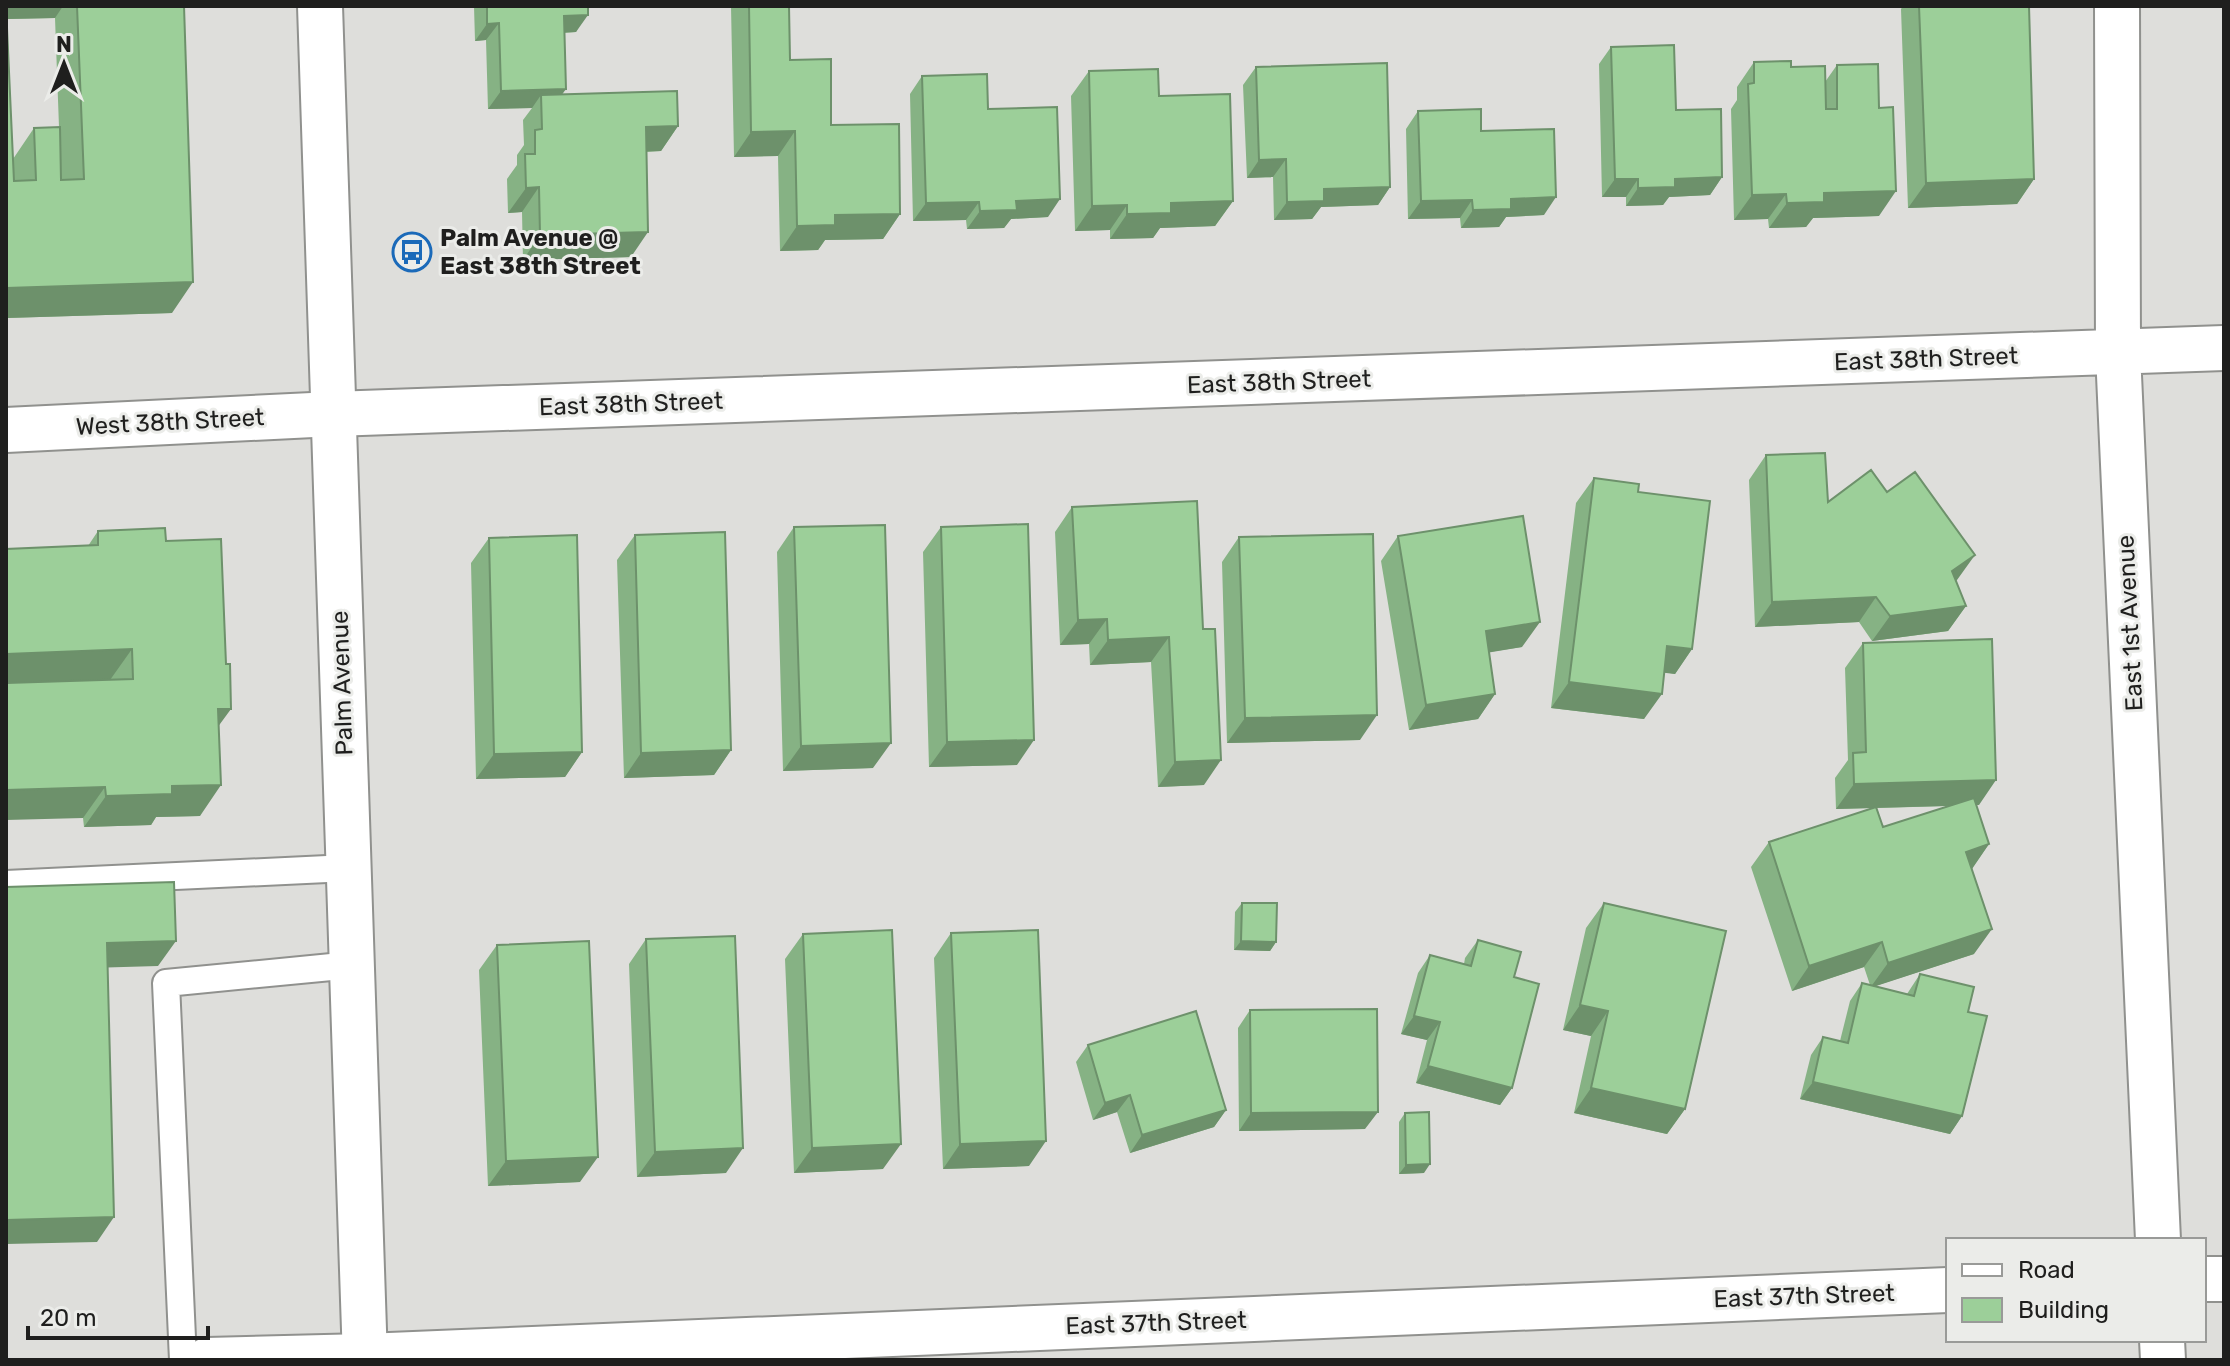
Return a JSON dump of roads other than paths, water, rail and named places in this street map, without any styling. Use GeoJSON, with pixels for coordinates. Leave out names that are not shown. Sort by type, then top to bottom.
{"type":"FeatureCollection","features":[{"type":"Feature","properties":{"kind":"street","name":"Palm Avenue"},"geometry":{"type":"LineString","coordinates":[[320,6],[365,1358]]}},
{"type":"Feature","properties":{"kind":"street","name":"East 1st Avenue"},"geometry":{"type":"LineString","coordinates":[[2117,6],[2118,353],[2158,1238]]}},
{"type":"Feature","properties":{"kind":"street","name":"East 38th Street"},"geometry":{"type":"LineString","coordinates":[[333,414],[2224,348]]}},
{"type":"Feature","properties":{"kind":"street","name":"West 38th Street"},"geometry":{"type":"LineString","coordinates":[[6,430],[333,414]]}},
{"type":"Feature","properties":{"kind":"street","name":"East 37th Street"},"geometry":{"type":"LineString","coordinates":[[207,1360],[365,1358],[1946,1290]]}},
{"type":"Feature","properties":{"kind":"lane"},"geometry":{"type":"LineString","coordinates":[[6,884],[348,868]]}},
{"type":"Feature","properties":{"kind":"lane"},"geometry":{"type":"LineString","coordinates":[[183,1360],[166,983],[352,965]]}},
{"type":"Feature","properties":{"kind":"place","name":"Palm Avenue @ East 38th Street"},"geometry":{"type":"Point","coordinates":[412,252]}}]}
